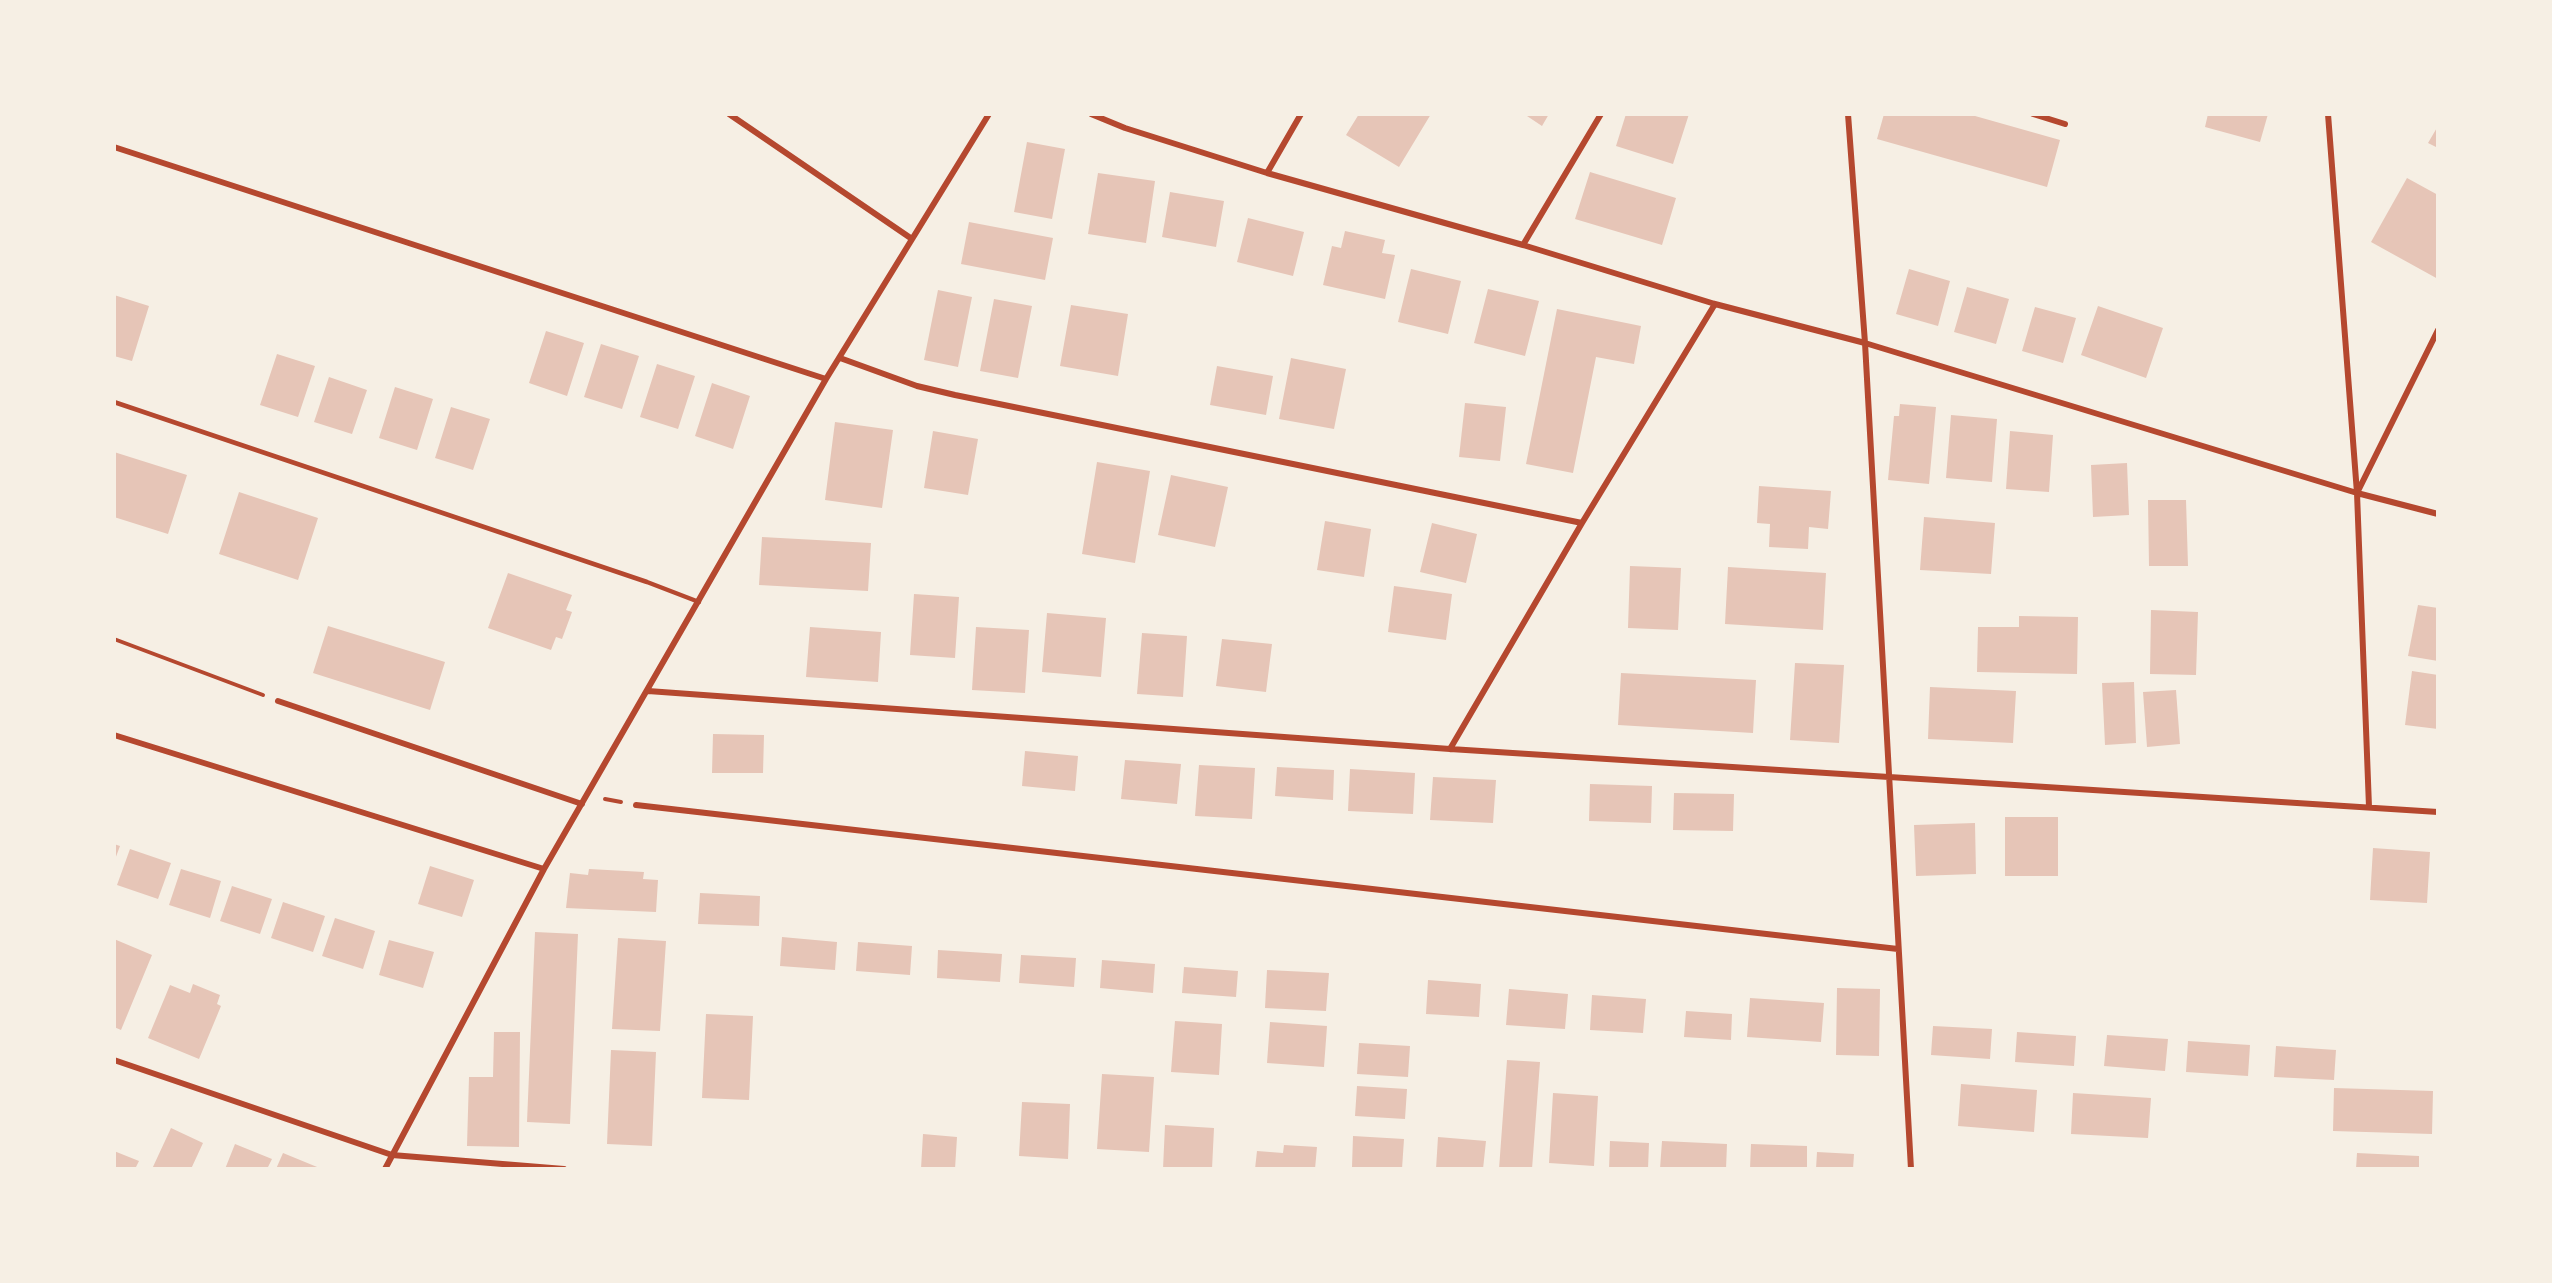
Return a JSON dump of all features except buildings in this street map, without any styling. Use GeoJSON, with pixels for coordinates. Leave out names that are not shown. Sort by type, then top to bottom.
{"type":"FeatureCollection","features":[{"type":"Feature","properties":{"kind":"street"},"geometry":{"type":"LineString","coordinates":[[729,114],[912,239]]}},
{"type":"Feature","properties":{"kind":"street"},"geometry":{"type":"LineString","coordinates":[[385,1169],[544,869],[648,692],[826,379],[989,114]]}},
{"type":"Feature","properties":{"kind":"street"},"geometry":{"type":"LineString","coordinates":[[1091,114],[1125,128],[1267,173],[1523,245],[1715,304],[1865,343],[2357,493],[2438,514]]}},
{"type":"Feature","properties":{"kind":"street"},"geometry":{"type":"LineString","coordinates":[[1267,173],[1301,114]]}},
{"type":"Feature","properties":{"kind":"street"},"geometry":{"type":"LineString","coordinates":[[1523,245],[1601,114]]}},
{"type":"Feature","properties":{"kind":"street"},"geometry":{"type":"LineString","coordinates":[[1848,114],[1865,343],[1887,775],[1911,1169]]}},
{"type":"Feature","properties":{"kind":"street"},"geometry":{"type":"LineString","coordinates":[[2033,114],[2065,124]]}},
{"type":"Feature","properties":{"kind":"street"},"geometry":{"type":"LineString","coordinates":[[2328,114],[2357,493],[2369,807]]}},
{"type":"Feature","properties":{"kind":"street"},"geometry":{"type":"LineString","coordinates":[[114,147],[826,379]]}},
{"type":"Feature","properties":{"kind":"street"},"geometry":{"type":"LineString","coordinates":[[1450,749],[1582,523],[1715,304]]}},
{"type":"Feature","properties":{"kind":"street"},"geometry":{"type":"LineString","coordinates":[[2357,493],[2438,330]]}},
{"type":"Feature","properties":{"kind":"street"},"geometry":{"type":"LineString","coordinates":[[840,358],[917,386],[955,395],[1582,523]]}},
{"type":"Feature","properties":{"kind":"street"},"geometry":{"type":"LineString","coordinates":[[648,692],[1450,749],[1887,775],[2438,812]]}},
{"type":"Feature","properties":{"kind":"street"},"geometry":{"type":"LineString","coordinates":[[278,701],[582,804]]}},
{"type":"Feature","properties":{"kind":"street"},"geometry":{"type":"LineString","coordinates":[[114,735],[544,869]]}},
{"type":"Feature","properties":{"kind":"street"},"geometry":{"type":"LineString","coordinates":[[636,805],[1898,949]]}},
{"type":"Feature","properties":{"kind":"street"},"geometry":{"type":"LineString","coordinates":[[114,1060],[392,1155],[564,1169]]}},
{"type":"Feature","properties":{"kind":"lane"},"geometry":{"type":"LineString","coordinates":[[114,402],[647,582],[699,603]]}},
{"type":"Feature","properties":{"kind":"path"},"geometry":{"type":"LineString","coordinates":[[114,639],[278,701]]}},
{"type":"Feature","properties":{"kind":"path"},"geometry":{"type":"LineString","coordinates":[[587,796],[636,805]]}}]}
